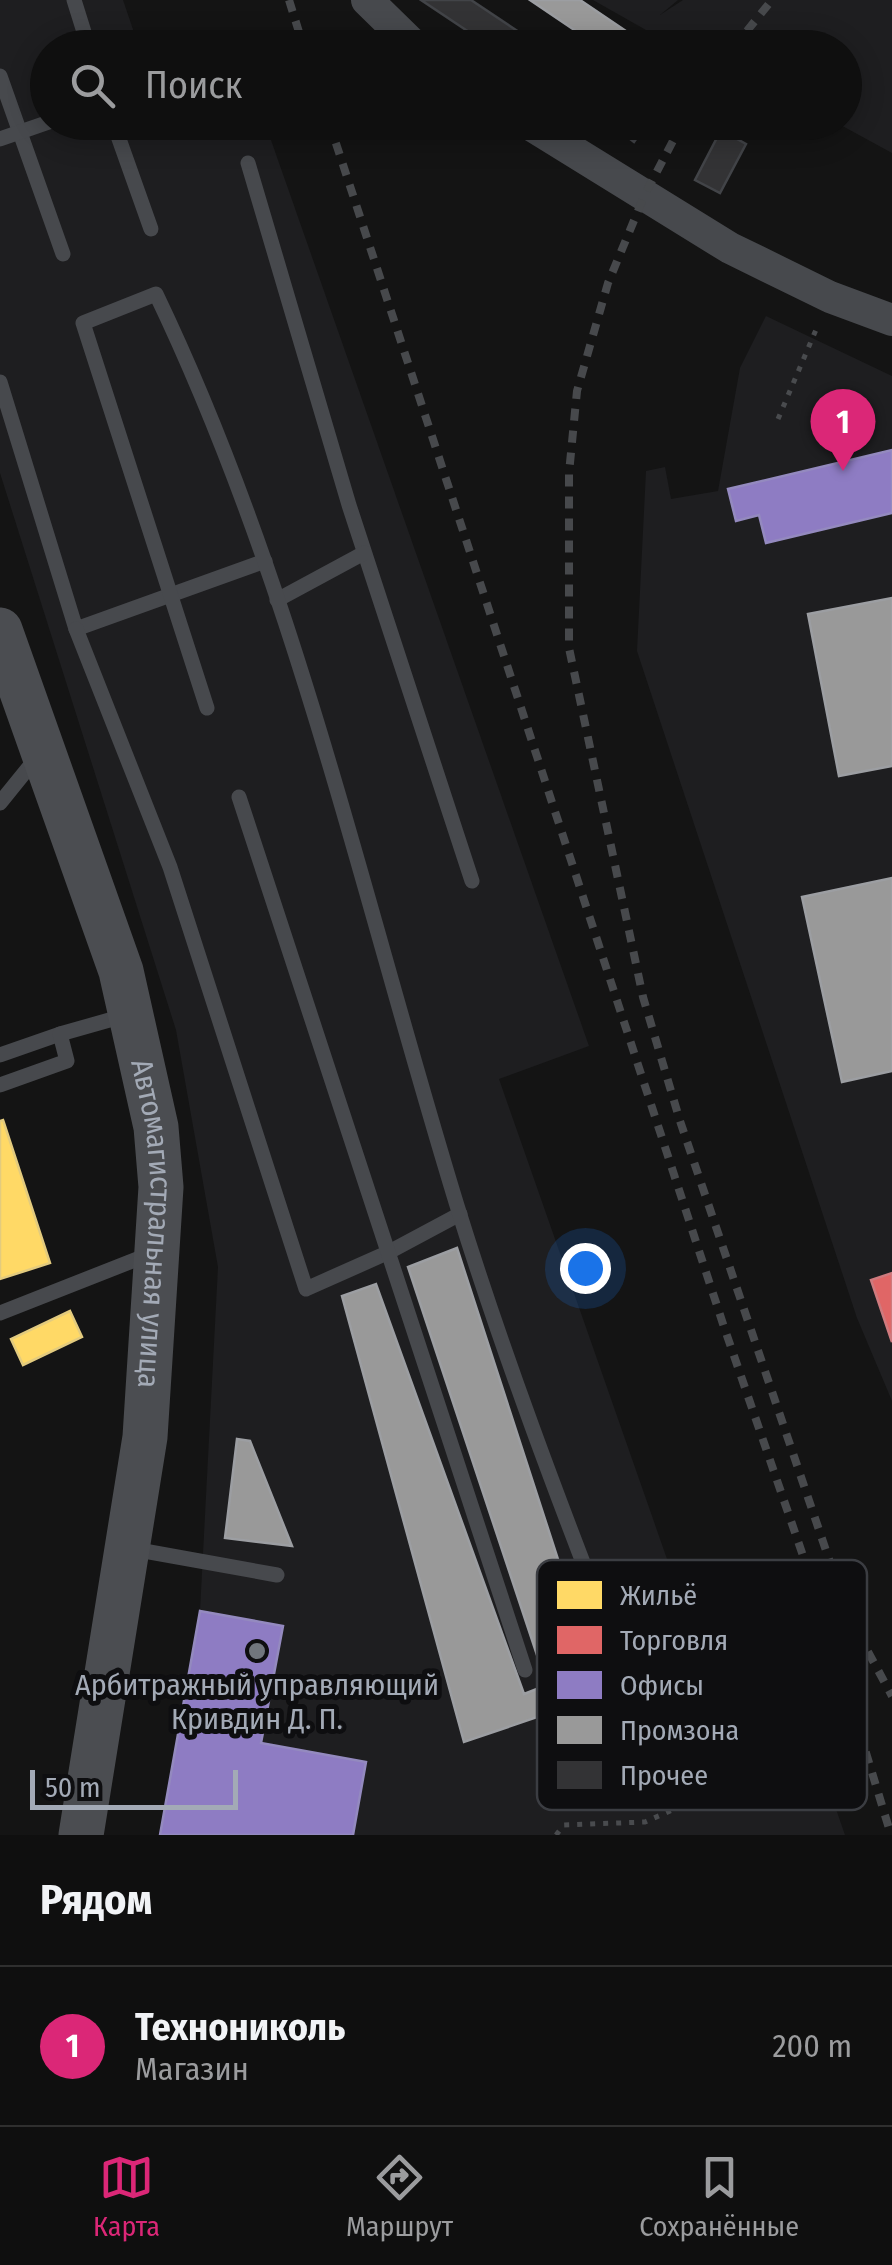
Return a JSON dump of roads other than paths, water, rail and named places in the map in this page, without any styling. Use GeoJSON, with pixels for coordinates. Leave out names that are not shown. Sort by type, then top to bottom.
{"type":"FeatureCollection","features":[{"type":"Feature","properties":{"kind":"main road","name":"Автомагистральная улица"},"geometry":{"type":"LineString","coordinates":[[0,630],[40,753],[121,971],[156,1127],[159,1251],[146,1436],[80,1835]]}},
{"type":"Feature","properties":{"kind":"street"},"geometry":{"type":"LineString","coordinates":[[366,0],[397,30]]}},
{"type":"Feature","properties":{"kind":"street"},"geometry":{"type":"LineString","coordinates":[[555,140],[698,230],[830,297],[892,320]]}},
{"type":"Feature","properties":{"kind":"lane"},"geometry":{"type":"LineString","coordinates":[[74,0],[83,30]]}},
{"type":"Feature","properties":{"kind":"lane"},"geometry":{"type":"LineString","coordinates":[[0,76],[63,254]]}},
{"type":"Feature","properties":{"kind":"lane"},"geometry":{"type":"LineString","coordinates":[[0,139],[30,130]]}},
{"type":"Feature","properties":{"kind":"lane"},"geometry":{"type":"LineString","coordinates":[[120,140],[151,230]]}},
{"type":"Feature","properties":{"kind":"lane"},"geometry":{"type":"LineString","coordinates":[[248,163],[364,553],[472,881]]}},
{"type":"Feature","properties":{"kind":"lane"},"geometry":{"type":"LineString","coordinates":[[207,708],[83,323],[156,294],[209,403],[264,561],[355,842],[460,1214],[584,1560]]}},
{"type":"Feature","properties":{"kind":"lane"},"geometry":{"type":"LineString","coordinates":[[0,382],[76,629],[170,867],[306,1289],[389,1252],[460,1214]]}},
{"type":"Feature","properties":{"kind":"lane"},"geometry":{"type":"LineString","coordinates":[[277,600],[364,553]]}},
{"type":"Feature","properties":{"kind":"lane"},"geometry":{"type":"LineString","coordinates":[[76,629],[264,561]]}},
{"type":"Feature","properties":{"kind":"lane"},"geometry":{"type":"LineString","coordinates":[[0,803],[40,753]]}},
{"type":"Feature","properties":{"kind":"lane"},"geometry":{"type":"LineString","coordinates":[[238,796],[525,1670]]}},
{"type":"Feature","properties":{"kind":"lane"},"geometry":{"type":"LineString","coordinates":[[0,1055],[131,1014]]}},
{"type":"Feature","properties":{"kind":"lane"},"geometry":{"type":"LineString","coordinates":[[0,1086],[68,1062],[60,1034]]}},
{"type":"Feature","properties":{"kind":"lane"},"geometry":{"type":"LineString","coordinates":[[0,1313],[159,1251]]}},
{"type":"Feature","properties":{"kind":"lane"},"geometry":{"type":"LineString","coordinates":[[130,1548],[277,1576]]}},
{"type":"Feature","properties":{"kind":"railway"},"geometry":{"type":"LineString","coordinates":[[289,0],[298,30]]}},
{"type":"Feature","properties":{"kind":"railway"},"geometry":{"type":"LineString","coordinates":[[748,30],[772,0]]}},
{"type":"Feature","properties":{"kind":"railway"},"geometry":{"type":"LineString","coordinates":[[335,140],[723,1324],[804,1560]]}},
{"type":"Feature","properties":{"kind":"railway"},"geometry":{"type":"LineString","coordinates":[[674,140],[645,194],[608,283],[577,391],[569,473],[569,648],[643,997],[680,1121],[829,1560]]}},
{"type":"Feature","properties":{"kind":"railway"},"geometry":{"type":"LineString","coordinates":[[867,1650],[892,1696]]}},
{"type":"Feature","properties":{"kind":"railway"},"geometry":{"type":"LineString","coordinates":[[867,1756],[891,1835]]}},
{"type":"Feature","properties":{"kind":"place","name":"Технониколь"},"geometry":{"type":"Point","coordinates":[843,471]}},
{"type":"Feature","properties":{"kind":"place","name":"Арбитражный управляющий Кривдин Д. П."},"geometry":{"type":"Point","coordinates":[257,1651]}}]}
